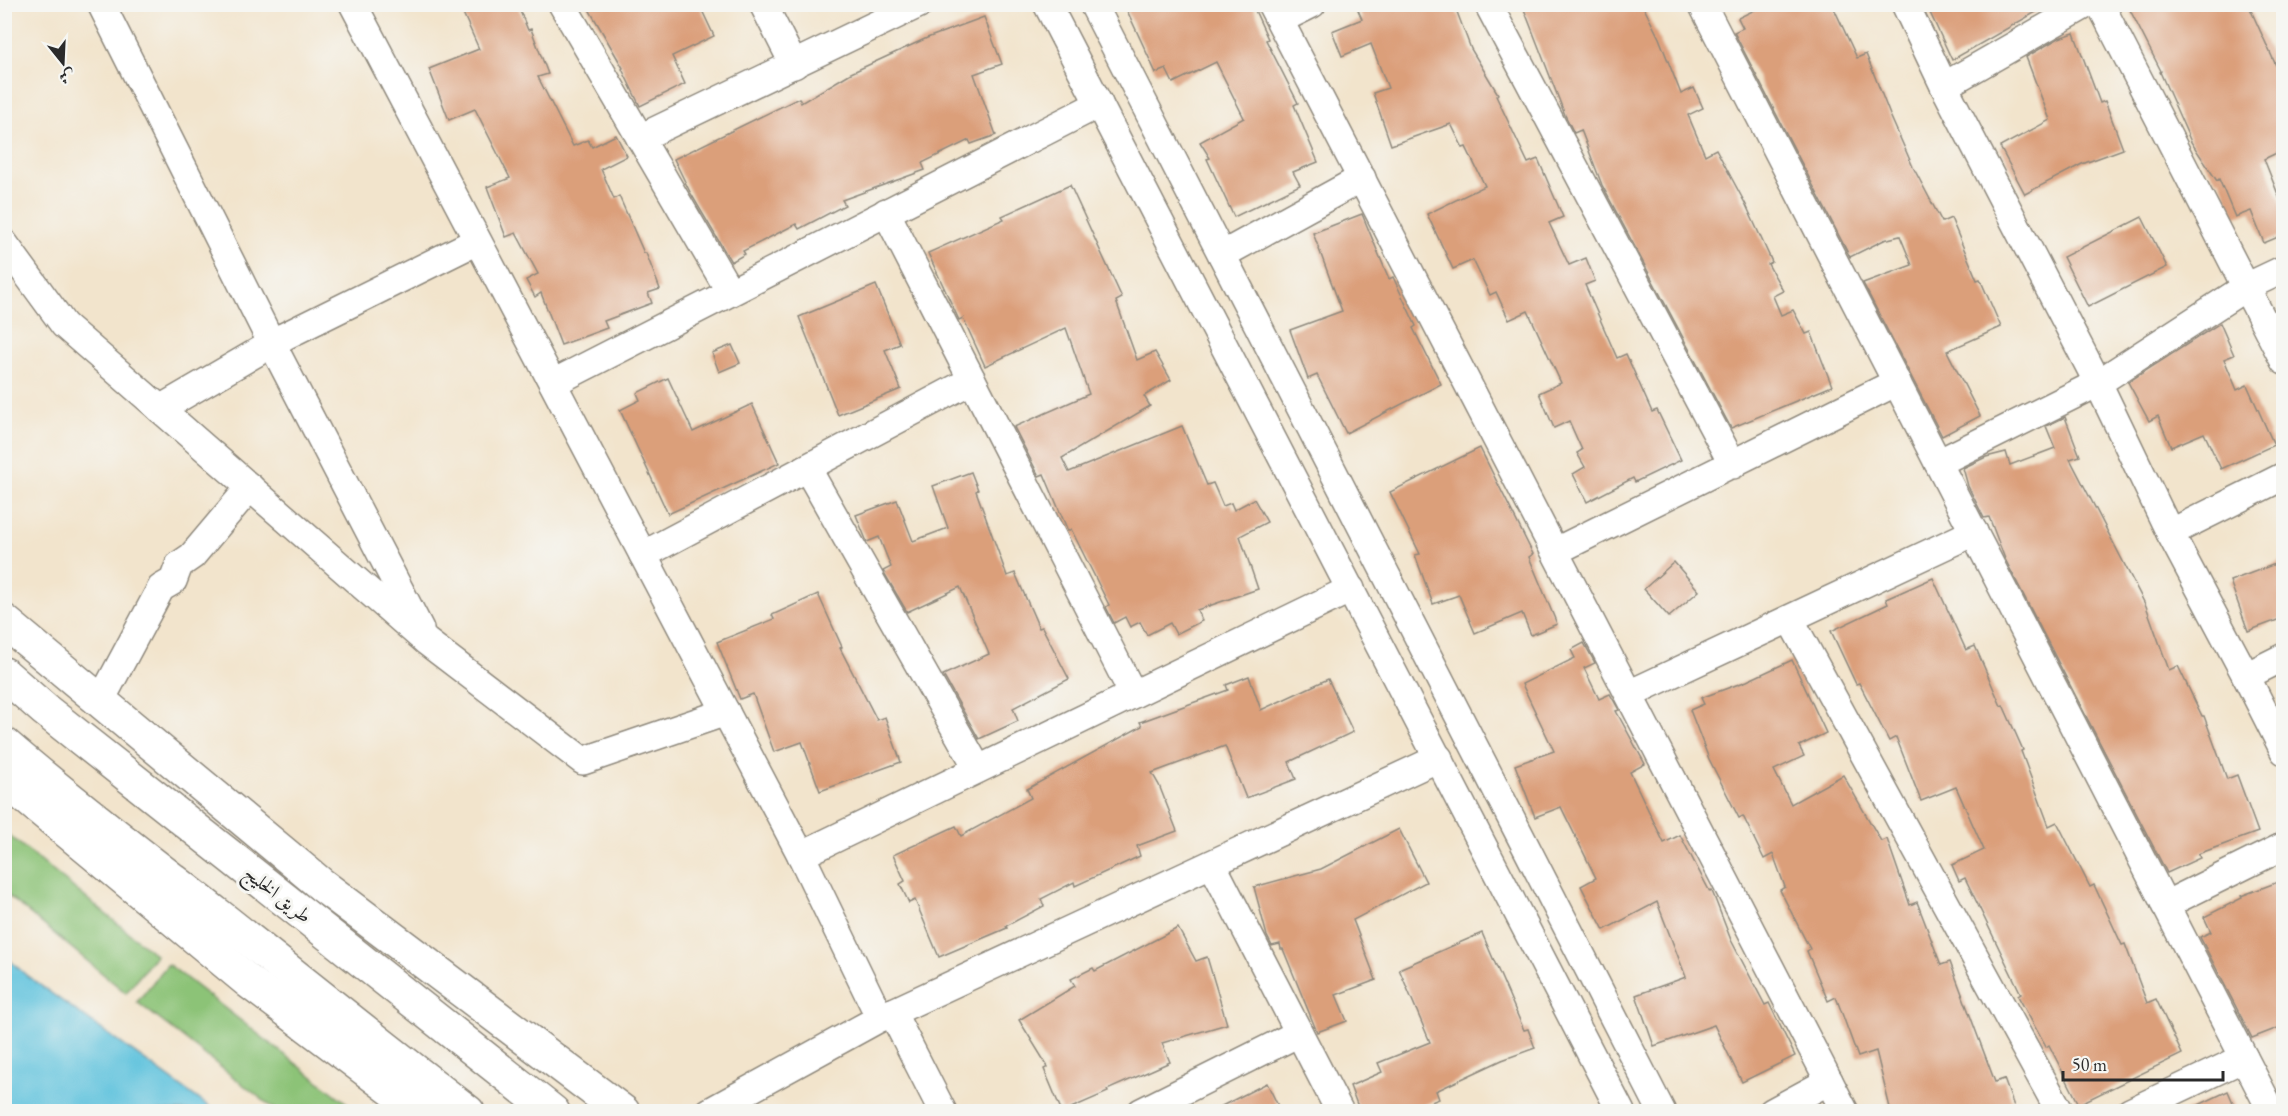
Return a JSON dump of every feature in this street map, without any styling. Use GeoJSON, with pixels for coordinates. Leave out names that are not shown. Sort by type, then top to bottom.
{"type":"FeatureCollection","features":[{"type":"Feature","properties":{"kind":"main road"},"geometry":{"type":"LineString","coordinates":[[4,621],[323,886],[623,1112]]}},
{"type":"Feature","properties":{"kind":"main road","name":"طريق الخليج"},"geometry":{"type":"LineString","coordinates":[[4,674],[54,717],[554,1112]]}},
{"type":"Feature","properties":{"kind":"main road"},"geometry":{"type":"LineString","coordinates":[[4,744],[102,826],[468,1112]]}},
{"type":"Feature","properties":{"kind":"main road"},"geometry":{"type":"LineString","coordinates":[[4,779],[248,981],[422,1112]]}},
{"type":"Feature","properties":{"kind":"main road"},"geometry":{"type":"LineString","coordinates":[[438,1021],[543,1051]]}},
{"type":"Feature","properties":{"kind":"street"},"geometry":{"type":"LineString","coordinates":[[102,4],[272,344],[427,642]]}},
{"type":"Feature","properties":{"kind":"street"},"geometry":{"type":"LineString","coordinates":[[353,4],[886,1015],[943,1112]]}},
{"type":"Feature","properties":{"kind":"street"},"geometry":{"type":"LineString","coordinates":[[562,4],[730,292]]}},
{"type":"Feature","properties":{"kind":"street"},"geometry":{"type":"LineString","coordinates":[[763,4],[794,65]]}},
{"type":"Feature","properties":{"kind":"street"},"geometry":{"type":"LineString","coordinates":[[640,138],[918,4]]}},
{"type":"Feature","properties":{"kind":"street"},"geometry":{"type":"LineString","coordinates":[[1047,4],[1621,1112]]}},
{"type":"Feature","properties":{"kind":"street"},"geometry":{"type":"LineString","coordinates":[[1093,4],[1662,1112]]}},
{"type":"Feature","properties":{"kind":"street"},"geometry":{"type":"LineString","coordinates":[[1312,4],[1276,12],[1845,1112]]}},
{"type":"Feature","properties":{"kind":"street"},"geometry":{"type":"LineString","coordinates":[[1488,4],[1733,465]]}},
{"type":"Feature","properties":{"kind":"street"},"geometry":{"type":"LineString","coordinates":[[1905,4],[1944,86],[2098,383],[2170,533],[2283,751]]}},
{"type":"Feature","properties":{"kind":"street"},"geometry":{"type":"LineString","coordinates":[[1944,86],[2087,4]]}},
{"type":"Feature","properties":{"kind":"street"},"geometry":{"type":"LineString","coordinates":[[2100,4],[2283,361]]}},
{"type":"Feature","properties":{"kind":"street"},"geometry":{"type":"LineString","coordinates":[[1707,6],[1938,463],[2272,1112]]}},
{"type":"Feature","properties":{"kind":"street"},"geometry":{"type":"LineString","coordinates":[[552,383],[1099,104]]}},
{"type":"Feature","properties":{"kind":"street"},"geometry":{"type":"LineString","coordinates":[[1222,255],[1362,178]]}},
{"type":"Feature","properties":{"kind":"street"},"geometry":{"type":"LineString","coordinates":[[886,212],[1133,694]]}},
{"type":"Feature","properties":{"kind":"street"},"geometry":{"type":"LineString","coordinates":[[160,409],[272,344],[477,241]]}},
{"type":"Feature","properties":{"kind":"street"},"geometry":{"type":"LineString","coordinates":[[4,243],[64,325],[427,642],[583,761],[726,712]]}},
{"type":"Feature","properties":{"kind":"street"},"geometry":{"type":"LineString","coordinates":[[1938,463],[2098,383],[2246,287],[2283,269]]}},
{"type":"Feature","properties":{"kind":"street"},"geometry":{"type":"LineString","coordinates":[[643,555],[972,380]]}},
{"type":"Feature","properties":{"kind":"street"},"geometry":{"type":"LineString","coordinates":[[1556,551],[1897,382]]}},
{"type":"Feature","properties":{"kind":"street"},"geometry":{"type":"LineString","coordinates":[[807,468],[978,769]]}},
{"type":"Feature","properties":{"kind":"street"},"geometry":{"type":"LineString","coordinates":[[2170,533],[2283,476]]}},
{"type":"Feature","properties":{"kind":"street"},"geometry":{"type":"LineString","coordinates":[[100,702],[161,588],[173,580],[179,564],[192,556],[249,487]]}},
{"type":"Feature","properties":{"kind":"street"},"geometry":{"type":"LineString","coordinates":[[1629,694],[1974,532]]}},
{"type":"Feature","properties":{"kind":"street"},"geometry":{"type":"LineString","coordinates":[[801,855],[1351,589]]}},
{"type":"Feature","properties":{"kind":"street"},"geometry":{"type":"LineString","coordinates":[[1790,619],[2061,1112]]}},
{"type":"Feature","properties":{"kind":"street"},"geometry":{"type":"LineString","coordinates":[[2246,676],[2283,657]]}},
{"type":"Feature","properties":{"kind":"street"},"geometry":{"type":"LineString","coordinates":[[709,1112],[886,1015],[1439,758]]}},
{"type":"Feature","properties":{"kind":"street"},"geometry":{"type":"LineString","coordinates":[[2165,905],[2283,846]]}},
{"type":"Feature","properties":{"kind":"street"},"geometry":{"type":"LineString","coordinates":[[1212,864],[1340,1112]]}},
{"type":"Feature","properties":{"kind":"street"},"geometry":{"type":"LineString","coordinates":[[1141,1112],[1299,1033]]}},
{"type":"Feature","properties":{"kind":"street"},"geometry":{"type":"LineString","coordinates":[[2130,1112],[2244,1058]]}},
{"type":"Feature","properties":{"kind":"street"},"geometry":{"type":"LineString","coordinates":[[1772,1112],[1829,1081]]}},
{"type":"Feature","properties":{"kind":"green space"},"geometry":{"type":"Polygon","coordinates":[[[5,832],[156,955],[126,993],[5,893],[5,832]]]}},
{"type":"Feature","properties":{"kind":"green space"},"geometry":{"type":"Polygon","coordinates":[[[168,964],[357,1111],[277,1111],[137,1002],[168,964]]]}},
{"type":"Feature","properties":{"kind":"water"},"geometry":{"type":"Polygon","coordinates":[[[5,956],[26,975],[215,1111],[5,1111],[5,956]]]}},
{"type":"Feature","properties":{"kind":"building"},"geometry":{"type":"Polygon","coordinates":[[[459,4],[517,4],[528,30],[531,29],[548,74],[538,77],[573,146],[588,140],[592,147],[616,135],[627,156],[601,169],[614,199],[619,196],[660,289],[648,293],[652,303],[604,321],[607,328],[561,345],[541,293],[535,297],[526,280],[538,274],[516,233],[506,237],[487,187],[510,178],[475,109],[449,120],[429,69],[479,49],[459,4]]]}},
{"type":"Feature","properties":{"kind":"building"},"geometry":{"type":"Polygon","coordinates":[[[586,4],[699,4],[714,36],[672,56],[685,84],[640,106],[623,68],[586,4]]]}},
{"type":"Feature","properties":{"kind":"building"},"geometry":{"type":"Polygon","coordinates":[[[1124,4],[1252,4],[1268,39],[1266,40],[1298,103],[1294,105],[1318,162],[1293,172],[1300,185],[1234,217],[1207,159],[1210,158],[1200,142],[1244,118],[1216,62],[1173,83],[1166,69],[1156,73],[1124,4]]]}},
{"type":"Feature","properties":{"kind":"building"},"geometry":{"type":"Polygon","coordinates":[[[1372,4],[1454,4],[1471,49],[1498,94],[1496,96],[1528,163],[1538,159],[1563,217],[1549,223],[1569,265],[1586,258],[1595,281],[1585,285],[1617,358],[1626,354],[1652,412],[1657,410],[1681,460],[1635,482],[1633,478],[1587,502],[1573,474],[1585,467],[1577,453],[1582,450],[1569,421],[1554,428],[1539,393],[1561,383],[1528,311],[1509,320],[1496,292],[1490,295],[1473,260],[1453,269],[1427,214],[1485,186],[1466,147],[1463,148],[1451,124],[1391,145],[1373,93],[1388,88],[1371,44],[1342,56],[1332,31],[1362,19],[1358,10],[1372,4]]]}},
{"type":"Feature","properties":{"kind":"building"},"geometry":{"type":"Polygon","coordinates":[[[1522,4],[1642,4],[1659,38],[1681,94],[1694,88],[1703,108],[1688,115],[1705,155],[1716,149],[1746,205],[1772,262],[1768,264],[1783,291],[1773,296],[1781,315],[1793,310],[1806,334],[1811,332],[1832,386],[1731,428],[1602,185],[1581,130],[1574,133],[1565,115],[1522,4]]]}},
{"type":"Feature","properties":{"kind":"building"},"geometry":{"type":"Polygon","coordinates":[[[1767,4],[1771,10],[1783,4],[1832,4],[1857,58],[1866,54],[1913,167],[1942,222],[1951,218],[1977,280],[1980,279],[2001,327],[1947,351],[1980,416],[1942,436],[1863,283],[1912,265],[1900,236],[1884,240],[1850,257],[1734,32],[1743,28],[1738,18],[1767,4]]]}},
{"type":"Feature","properties":{"kind":"building"},"geometry":{"type":"Polygon","coordinates":[[[1926,4],[2050,4],[1952,60],[1926,4]]]}},
{"type":"Feature","properties":{"kind":"building"},"geometry":{"type":"Polygon","coordinates":[[[2127,4],[2248,4],[2283,81],[2283,150],[2264,159],[2283,207],[2283,235],[2264,243],[2251,211],[2235,217],[2219,179],[2217,181],[2191,142],[2161,71],[2127,4]]]}},
{"type":"Feature","properties":{"kind":"building"},"geometry":{"type":"Polygon","coordinates":[[[984,17],[1002,64],[974,74],[996,135],[971,144],[969,140],[922,163],[925,170],[842,200],[845,205],[799,229],[796,224],[743,251],[745,254],[731,262],[690,192],[674,159],[799,98],[801,103],[851,73],[927,38],[984,17]]]}},
{"type":"Feature","properties":{"kind":"building"},"geometry":{"type":"Polygon","coordinates":[[[2074,33],[2100,103],[2105,101],[2123,149],[2082,164],[2025,194],[2000,147],[2050,120],[2026,57],[2059,38],[2074,33]]]}},
{"type":"Feature","properties":{"kind":"building"},"geometry":{"type":"Polygon","coordinates":[[[1070,185],[1122,298],[1116,301],[1137,360],[1155,352],[1171,380],[1144,396],[1150,406],[1062,458],[1069,472],[1182,426],[1207,485],[1213,483],[1223,506],[1231,503],[1234,510],[1254,499],[1267,522],[1240,536],[1258,589],[1197,610],[1202,621],[1176,634],[1170,623],[1147,635],[1140,622],[1130,627],[1125,617],[1114,623],[1106,607],[1109,605],[1071,529],[1068,531],[1044,474],[1039,476],[1014,427],[1089,394],[1066,328],[985,366],[963,318],[959,320],[928,253],[1004,219],[1002,216],[1070,185]]]}},
{"type":"Feature","properties":{"kind":"building"},"geometry":{"type":"Polygon","coordinates":[[[1362,214],[1389,279],[1393,277],[1416,326],[1413,328],[1441,384],[1346,433],[1317,375],[1308,379],[1290,330],[1342,311],[1313,233],[1362,214]]]}},
{"type":"Feature","properties":{"kind":"building"},"geometry":{"type":"Polygon","coordinates":[[[2142,217],[2167,267],[2088,307],[2063,257],[2142,217]]]}},
{"type":"Feature","properties":{"kind":"building"},"geometry":{"type":"Polygon","coordinates":[[[876,285],[900,344],[885,350],[901,389],[838,415],[799,317],[876,285]]]}},
{"type":"Feature","properties":{"kind":"building"},"geometry":{"type":"Polygon","coordinates":[[[2220,323],[2234,355],[2224,359],[2237,390],[2247,385],[2274,445],[2221,469],[2204,433],[2171,447],[2158,416],[2149,421],[2128,382],[2220,323]]]}},
{"type":"Feature","properties":{"kind":"building"},"geometry":{"type":"Polygon","coordinates":[[[732,345],[740,363],[719,372],[712,353],[732,345]]]}},
{"type":"Feature","properties":{"kind":"building"},"geometry":{"type":"Polygon","coordinates":[[[668,378],[693,432],[752,404],[779,463],[668,514],[620,410],[640,400],[637,393],[668,378]]]}},
{"type":"Feature","properties":{"kind":"building"},"geometry":{"type":"Polygon","coordinates":[[[2065,417],[2080,456],[2070,459],[2146,606],[2169,670],[2178,666],[2204,716],[2227,779],[2237,775],[2258,832],[2198,854],[2200,858],[2167,873],[2005,559],[1989,517],[1984,518],[1968,486],[1963,468],[1986,457],[2006,452],[2010,465],[2055,448],[2046,426],[2065,417]]]}},
{"type":"Feature","properties":{"kind":"building"},"geometry":{"type":"Polygon","coordinates":[[[1480,448],[1533,554],[1529,557],[1557,624],[1531,635],[1522,613],[1475,633],[1459,595],[1433,604],[1415,555],[1420,554],[1390,492],[1480,448]]]}},
{"type":"Feature","properties":{"kind":"building"},"geometry":{"type":"Polygon","coordinates":[[[971,472],[1007,576],[1015,573],[1039,628],[1042,627],[1069,679],[1013,708],[1018,721],[979,739],[943,675],[989,654],[960,587],[907,612],[883,571],[891,567],[879,537],[867,542],[856,515],[897,500],[913,541],[948,528],[933,486],[971,472]]]}},
{"type":"Feature","properties":{"kind":"building"},"geometry":{"type":"Polygon","coordinates":[[[2283,561],[2283,618],[2248,631],[2230,581],[2283,561]]]}},
{"type":"Feature","properties":{"kind":"building"},"geometry":{"type":"Polygon","coordinates":[[[1674,562],[1699,591],[1669,617],[1644,589],[1674,562]]]}},
{"type":"Feature","properties":{"kind":"building"},"geometry":{"type":"Polygon","coordinates":[[[1933,578],[1966,650],[1975,646],[2001,706],[2003,705],[2023,750],[2021,751],[2049,826],[2057,822],[2090,887],[2094,885],[2122,945],[2125,944],[2147,1003],[2156,999],[2182,1054],[2079,1104],[2049,1045],[2046,1047],[2018,996],[2021,994],[1965,878],[1959,881],[1952,865],[1984,850],[1956,787],[1921,801],[1896,737],[1889,741],[1859,683],[1856,684],[1831,631],[1888,604],[1886,599],[1933,578]]]}},
{"type":"Feature","properties":{"kind":"building"},"geometry":{"type":"Polygon","coordinates":[[[818,594],[842,647],[840,648],[877,720],[885,717],[901,762],[820,791],[802,742],[774,752],[753,694],[740,699],[717,642],[774,619],[772,615],[818,594]]]}},
{"type":"Feature","properties":{"kind":"building"},"geometry":{"type":"Polygon","coordinates":[[[1584,643],[1595,663],[1584,668],[1599,699],[1610,694],[1619,710],[1616,711],[1645,764],[1630,772],[1664,843],[1680,835],[1710,892],[1712,891],[1731,940],[1765,1005],[1769,1003],[1795,1056],[1742,1082],[1714,1025],[1654,1046],[1636,995],[1686,977],[1657,902],[1604,930],[1581,886],[1596,878],[1561,807],[1535,817],[1515,765],[1554,751],[1522,684],[1575,658],[1571,650],[1584,643]]]}},
{"type":"Feature","properties":{"kind":"building"},"geometry":{"type":"Polygon","coordinates":[[[1792,660],[1826,733],[1799,746],[1804,756],[1774,770],[1791,804],[1843,775],[1881,841],[1887,839],[1910,905],[1917,902],[1941,965],[1950,962],[1995,1082],[2004,1079],[2016,1112],[1891,1112],[1876,1051],[1858,1057],[1836,997],[1828,1001],[1807,951],[1810,949],[1780,890],[1785,887],[1773,854],[1764,859],[1743,816],[1739,818],[1709,759],[1690,710],[1704,704],[1701,698],[1747,681],[1792,660]]]}},
{"type":"Feature","properties":{"kind":"building"},"geometry":{"type":"Polygon","coordinates":[[[1249,676],[1261,710],[1328,679],[1353,732],[1289,762],[1296,779],[1246,798],[1225,746],[1152,773],[1177,831],[1137,846],[1140,856],[1075,886],[1074,882],[1041,899],[1044,906],[1006,926],[1007,928],[939,957],[915,900],[909,903],[900,884],[905,881],[893,855],[956,826],[961,836],[1031,798],[1027,789],[1142,726],[1140,722],[1228,690],[1226,685],[1249,676]]]}},
{"type":"Feature","properties":{"kind":"building"},"geometry":{"type":"Polygon","coordinates":[[[1399,829],[1426,882],[1353,920],[1376,980],[1336,995],[1347,1021],[1317,1032],[1283,949],[1280,944],[1272,946],[1267,936],[1254,887],[1321,869],[1399,829]]]}},
{"type":"Feature","properties":{"kind":"building"},"geometry":{"type":"Polygon","coordinates":[[[2283,880],[2283,1026],[2252,1038],[2200,937],[2211,932],[2204,917],[2242,898],[2241,896],[2283,880]]]}},
{"type":"Feature","properties":{"kind":"building"},"geometry":{"type":"Polygon","coordinates":[[[1178,928],[1196,961],[1207,957],[1227,1024],[1162,1043],[1170,1062],[1062,1112],[1044,1069],[1048,1067],[1019,1020],[1075,986],[1071,979],[1093,968],[1095,971],[1178,928]]]}},
{"type":"Feature","properties":{"kind":"building"},"geometry":{"type":"Polygon","coordinates":[[[1482,933],[1524,1030],[1528,1029],[1535,1048],[1502,1060],[1436,1091],[1439,1099],[1406,1112],[1360,1112],[1350,1086],[1382,1072],[1378,1063],[1430,1042],[1399,969],[1482,933]]]}},
{"type":"Feature","properties":{"kind":"building"},"geometry":{"type":"Polygon","coordinates":[[[1267,1083],[1281,1112],[1210,1112],[1267,1083]]]}},
{"type":"Feature","properties":{"kind":"building"},"geometry":{"type":"Polygon","coordinates":[[[2228,1091],[2237,1112],[2184,1112],[2228,1091]]]}}]}
